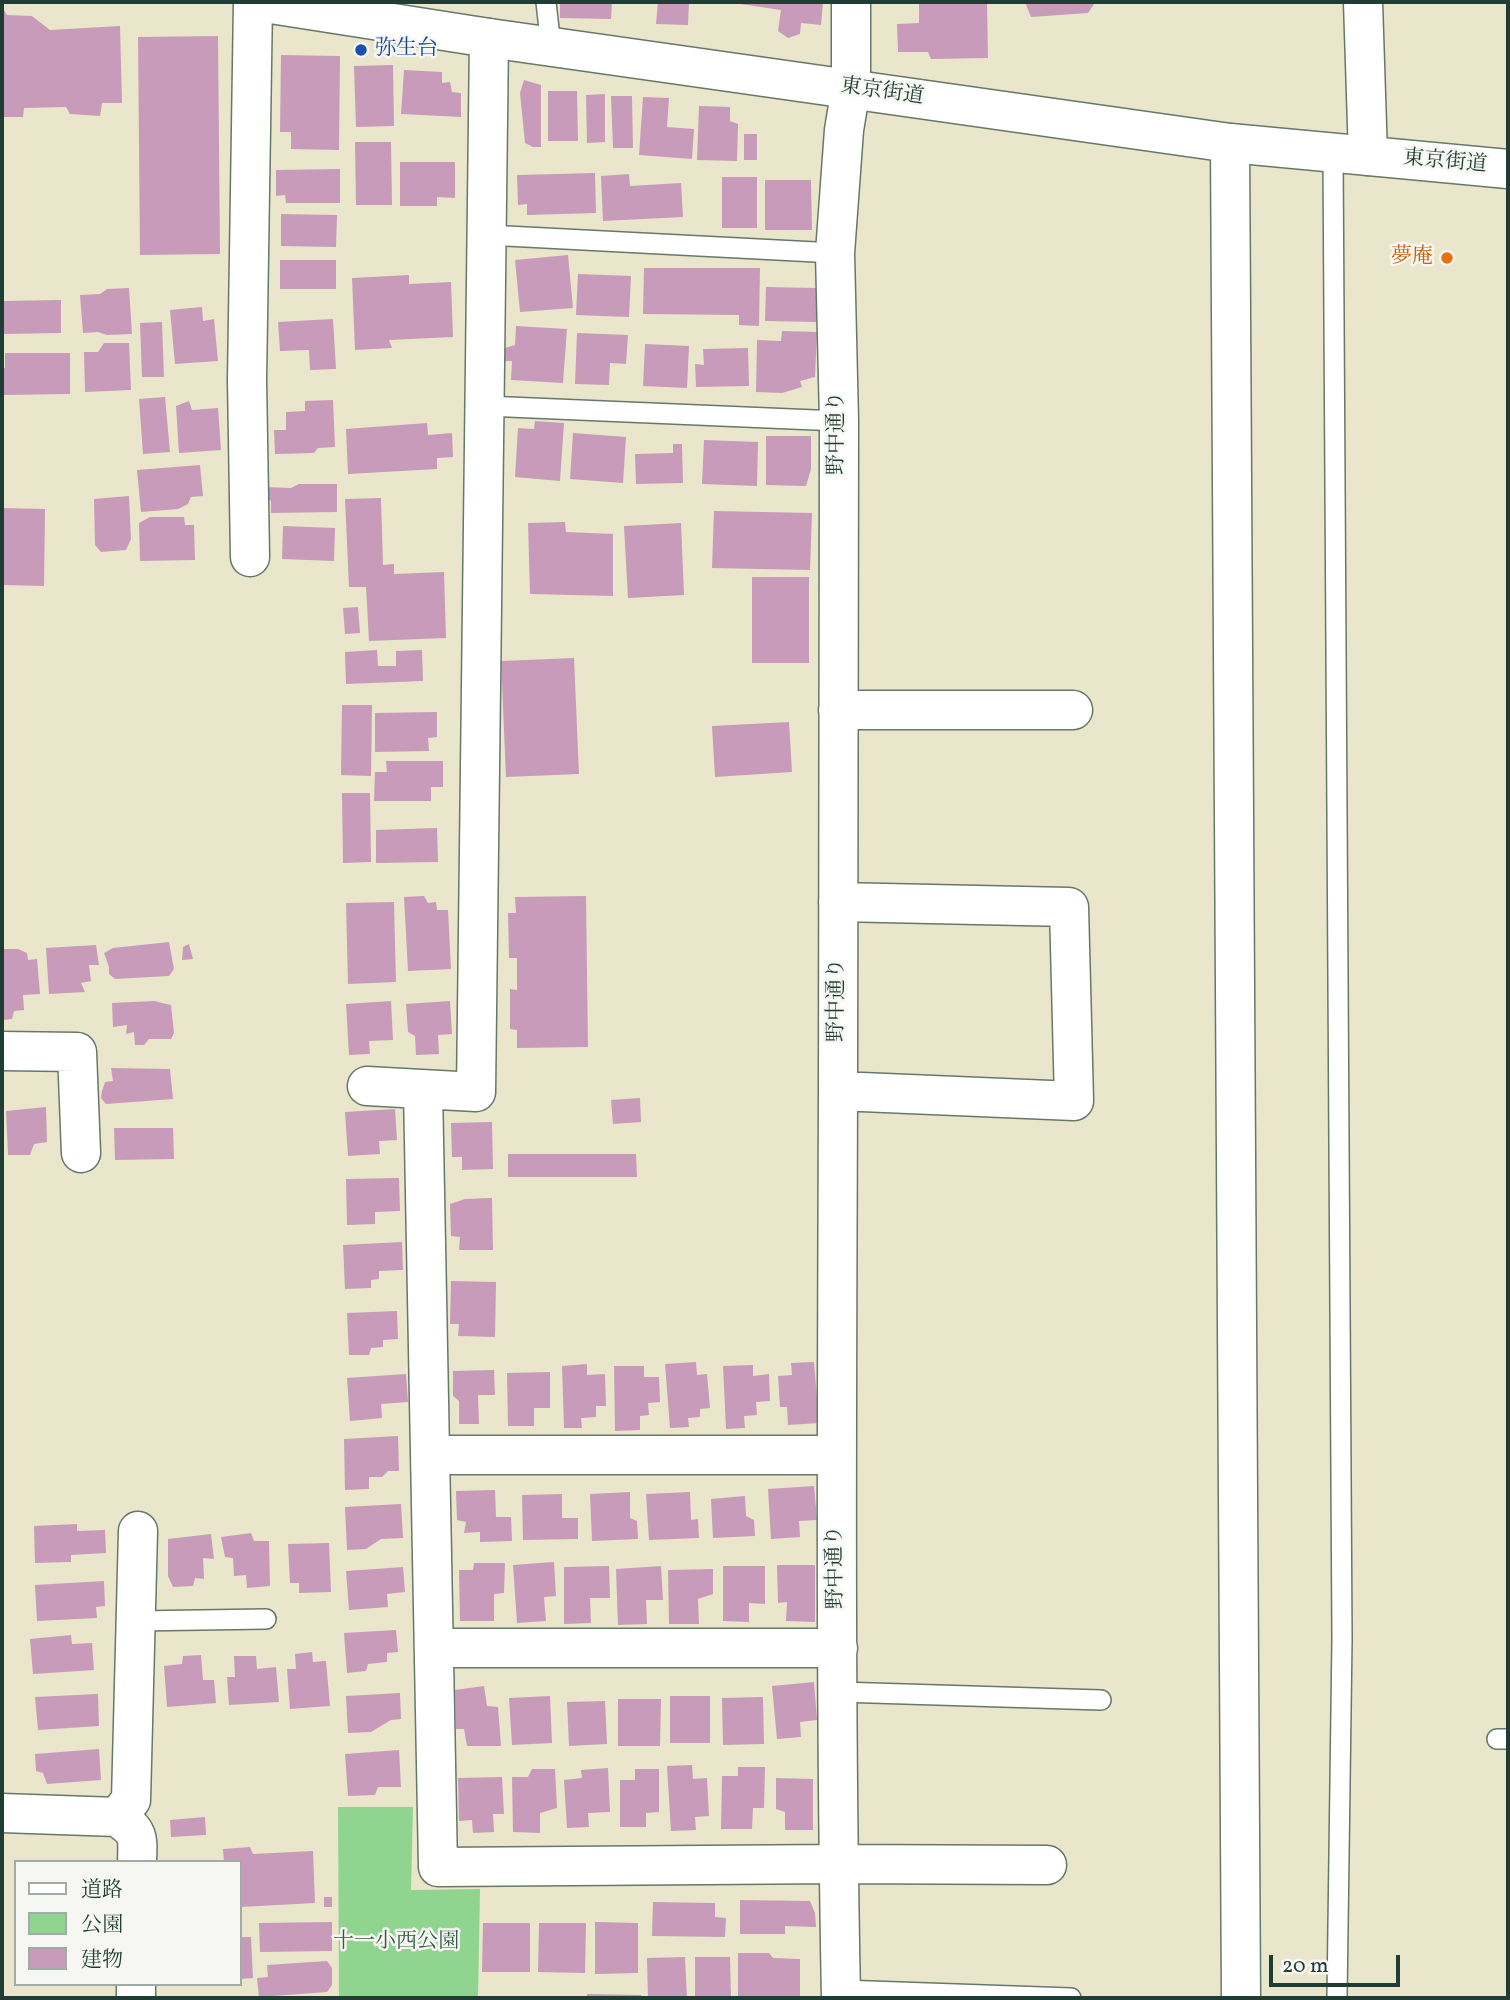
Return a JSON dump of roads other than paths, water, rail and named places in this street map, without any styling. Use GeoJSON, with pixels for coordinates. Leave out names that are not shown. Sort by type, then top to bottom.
{"type":"FeatureCollection","features":[{"type":"Feature","properties":{"kind":"street"},"geometry":{"type":"LineString","coordinates":[[250,557],[247,380],[253,2]]}},
{"type":"Feature","properties":{"kind":"street","name":"東京街道"},"geometry":{"type":"LineString","coordinates":[[258,2],[551,47],[1230,143],[1508,169]]}},
{"type":"Feature","properties":{"kind":"street","name":"野中通り"},"geometry":{"type":"LineString","coordinates":[[841,1994],[836,1455],[839,421],[835,253],[844,130],[851,88],[851,2]]}},
{"type":"Feature","properties":{"kind":"street"},"geometry":{"type":"LineString","coordinates":[[1351,155],[1363,2]]}},
{"type":"Feature","properties":{"kind":"street"},"geometry":{"type":"LineString","coordinates":[[367,1086],[476,1092],[489,38]]}},
{"type":"Feature","properties":{"kind":"street"},"geometry":{"type":"LineString","coordinates":[[1230,143],[1241,1998]]}},
{"type":"Feature","properties":{"kind":"street"},"geometry":{"type":"LineString","coordinates":[[838,710],[1073,710]]}},
{"type":"Feature","properties":{"kind":"street"},"geometry":{"type":"LineString","coordinates":[[838,902],[1069,907],[1074,1101],[838,1091]]}},
{"type":"Feature","properties":{"kind":"street"},"geometry":{"type":"LineString","coordinates":[[2,1051],[77,1052],[81,1153]]}},
{"type":"Feature","properties":{"kind":"street"},"geometry":{"type":"LineString","coordinates":[[423,1089],[438,1867],[1047,1865]]}},
{"type":"Feature","properties":{"kind":"street"},"geometry":{"type":"LineString","coordinates":[[430,1455],[836,1455]]}},
{"type":"Feature","properties":{"kind":"street"},"geometry":{"type":"LineString","coordinates":[[117,1818],[131,1800],[138,1531]]}},
{"type":"Feature","properties":{"kind":"street"},"geometry":{"type":"LineString","coordinates":[[433,1648],[838,1648]]}},
{"type":"Feature","properties":{"kind":"street"},"geometry":{"type":"LineString","coordinates":[[2,1813],[117,1818],[132,1827],[138,1838],[137,1860]]}},
{"type":"Feature","properties":{"kind":"lane"},"geometry":{"type":"LineString","coordinates":[[546,2],[551,47]]}},
{"type":"Feature","properties":{"kind":"lane"},"geometry":{"type":"LineString","coordinates":[[1337,1998],[1342,1639],[1351,155]]}},
{"type":"Feature","properties":{"kind":"lane"},"geometry":{"type":"LineString","coordinates":[[487,235],[835,253]]}},
{"type":"Feature","properties":{"kind":"lane"},"geometry":{"type":"LineString","coordinates":[[485,406],[839,421]]}},
{"type":"Feature","properties":{"kind":"lane"},"geometry":{"type":"LineString","coordinates":[[136,1621],[266,1619]]}},
{"type":"Feature","properties":{"kind":"lane"},"geometry":{"type":"LineString","coordinates":[[839,1692],[1101,1700]]}},
{"type":"Feature","properties":{"kind":"lane"},"geometry":{"type":"LineString","coordinates":[[841,1994],[1071,1998]]}},
{"type":"Feature","properties":{"kind":"place","name":"弥生台"},"geometry":{"type":"Point","coordinates":[361,50]}},
{"type":"Feature","properties":{"kind":"place","name":"夢庵"},"geometry":{"type":"Point","coordinates":[1447,258]}},
{"type":"Feature","properties":{"kind":"park label","name":"十一小西公園"},"geometry":{"type":"Point","coordinates":[396,1943]}}]}
